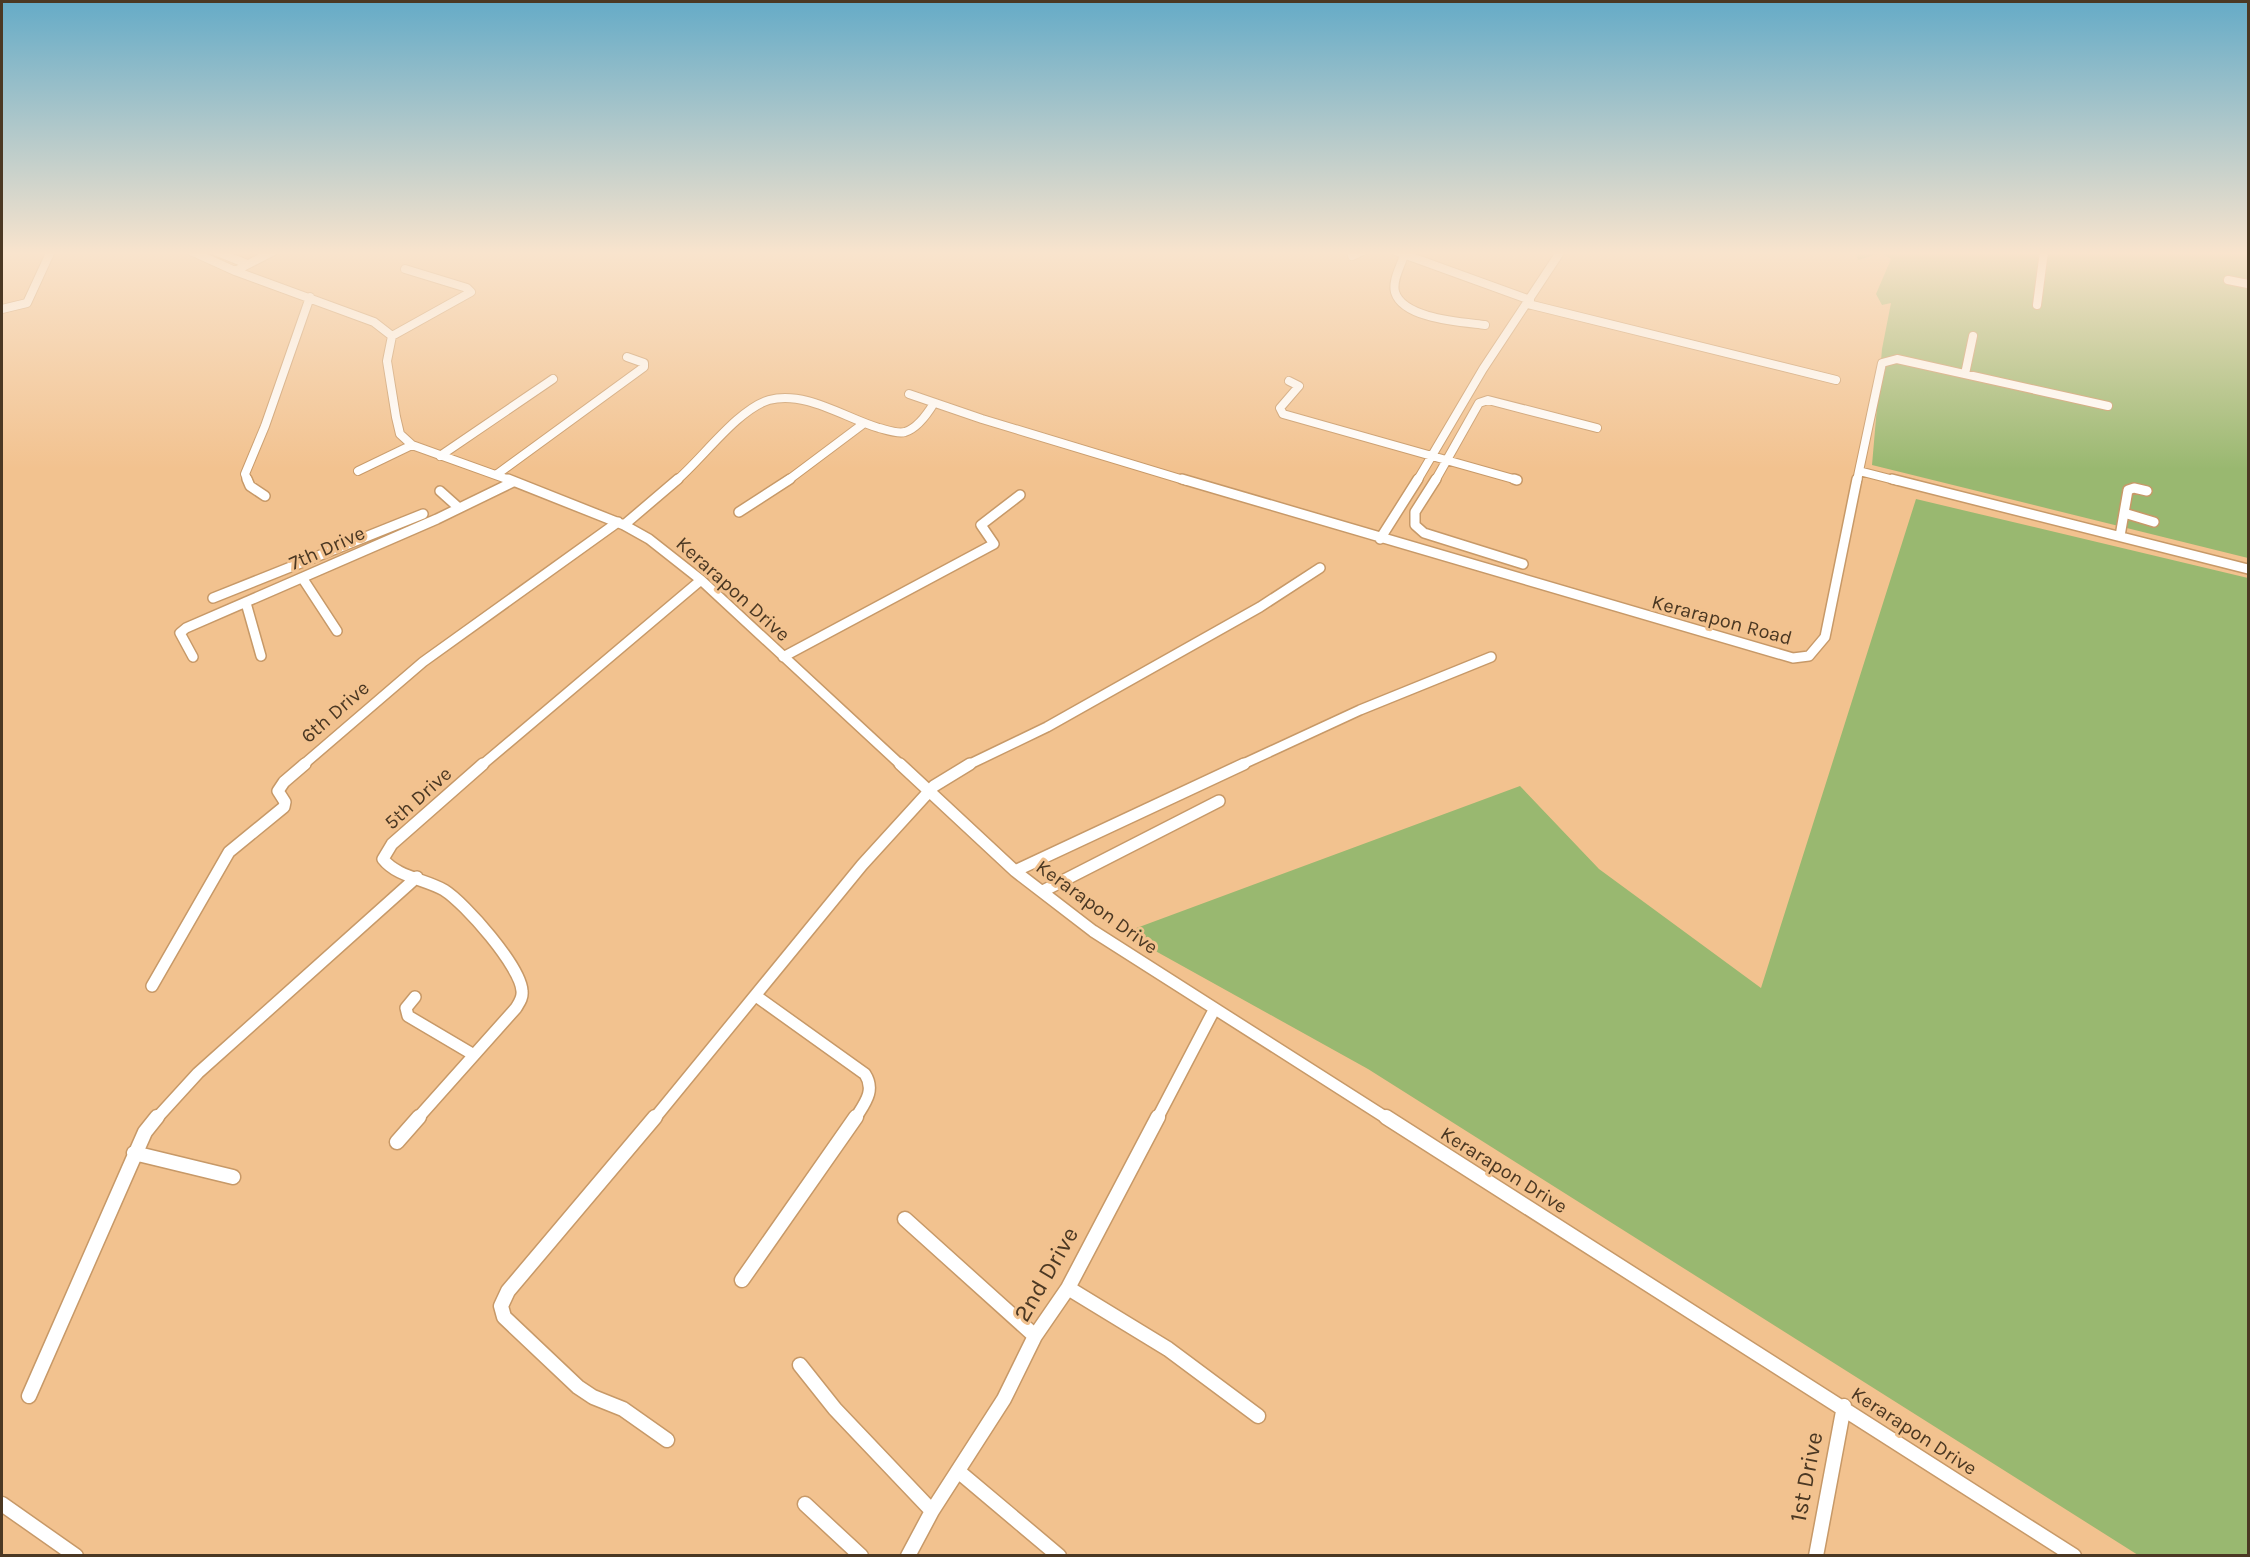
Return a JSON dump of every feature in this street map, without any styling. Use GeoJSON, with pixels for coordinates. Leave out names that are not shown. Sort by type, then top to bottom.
{"type":"FeatureCollection","features":[{"type":"Feature","properties":{"kind":"street"},"geometry":{"type":"LineString","coordinates":[[266,496],[250,486],[245,474],[301,324]]}},
{"type":"Feature","properties":{"kind":"street"},"geometry":{"type":"LineString","coordinates":[[375,324],[392,336]]}},
{"type":"Feature","properties":{"kind":"street"},"geometry":{"type":"LineString","coordinates":[[358,471],[412,445],[400,434],[387,361],[392,336],[414,324]]}},
{"type":"Feature","properties":{"kind":"street"},"geometry":{"type":"LineString","coordinates":[[1478,324],[1485,325]]}},
{"type":"Feature","properties":{"kind":"street"},"geometry":{"type":"LineString","coordinates":[[1380,540],[1483,369],[1514,324]]}},
{"type":"Feature","properties":{"kind":"street"},"geometry":{"type":"LineString","coordinates":[[1614,324],[1836,380]]}},
{"type":"Feature","properties":{"kind":"street"},"geometry":{"type":"LineString","coordinates":[[1972,336],[1965,374],[2108,406]]}},
{"type":"Feature","properties":{"kind":"street"},"geometry":{"type":"LineString","coordinates":[[496,475],[644,367],[644,363],[627,357]]}},
{"type":"Feature","properties":{"kind":"street","name":"Kerarapon Road"},"geometry":{"type":"LineString","coordinates":[[909,394],[1380,540],[1785,658],[1804,658],[1815,653],[1825,637],[1881,363],[1897,359],[1965,374]]}},
{"type":"Feature","properties":{"kind":"street"},"geometry":{"type":"LineString","coordinates":[[440,456],[553,379]]}},
{"type":"Feature","properties":{"kind":"street"},"geometry":{"type":"LineString","coordinates":[[1289,381],[1299,386],[1280,408],[1283,414],[1517,480]]}},
{"type":"Feature","properties":{"kind":"street"},"geometry":{"type":"LineString","coordinates":[[621,523],[698,461],[728,429],[765,402],[775,398],[789,398],[818,406],[863,424],[897,432],[907,431],[928,412],[934,403]]}},
{"type":"Feature","properties":{"kind":"street"},"geometry":{"type":"LineString","coordinates":[[1523,564],[1424,533],[1415,525],[1415,512],[1448,460],[1479,403],[1483,400],[1495,400],[1597,428]]}},
{"type":"Feature","properties":{"kind":"street"},"geometry":{"type":"LineString","coordinates":[[739,512],[804,470],[863,424]]}},
{"type":"Feature","properties":{"kind":"street","name":"Kerarapon Drive"},"geometry":{"type":"LineString","coordinates":[[412,445],[621,523],[656,544],[701,580],[1016,871],[1093,931],[1214,1010],[1844,1406],[2074,1556]]}},
{"type":"Feature","properties":{"kind":"street"},"geometry":{"type":"LineString","coordinates":[[1859,471],[2248,570]]}},
{"type":"Feature","properties":{"kind":"street","name":"7th Drive"},"geometry":{"type":"LineString","coordinates":[[193,657],[180,633],[182,631],[303,579],[513,482]]}},
{"type":"Feature","properties":{"kind":"street"},"geometry":{"type":"LineString","coordinates":[[2120,536],[2129,488],[2147,490]]}},
{"type":"Feature","properties":{"kind":"street"},"geometry":{"type":"LineString","coordinates":[[440,491],[459,508]]}},
{"type":"Feature","properties":{"kind":"street"},"geometry":{"type":"LineString","coordinates":[[783,657],[994,544],[981,525],[1020,495]]}},
{"type":"Feature","properties":{"kind":"street"},"geometry":{"type":"LineString","coordinates":[[2124,513],[2154,522]]}},
{"type":"Feature","properties":{"kind":"street"},"geometry":{"type":"LineString","coordinates":[[213,598],[423,514]]}},
{"type":"Feature","properties":{"kind":"street","name":"6th Drive"},"geometry":{"type":"LineString","coordinates":[[152,986],[229,852],[284,807],[285,802],[278,791],[290,776],[423,662],[621,523]]}},
{"type":"Feature","properties":{"kind":"street"},"geometry":{"type":"LineString","coordinates":[[345,545],[357,554]]}},
{"type":"Feature","properties":{"kind":"street"},"geometry":{"type":"LineString","coordinates":[[667,1440],[623,1409],[593,1397],[578,1387],[504,1317],[501,1306],[508,1291],[617,1164],[862,865],[928,791],[982,757],[1047,727],[1260,607],[1320,568]]}},
{"type":"Feature","properties":{"kind":"street"},"geometry":{"type":"LineString","coordinates":[[303,579],[338,631]]}},
{"type":"Feature","properties":{"kind":"street","name":"5th Drive"},"geometry":{"type":"LineString","coordinates":[[397,1142],[522,1001],[522,986],[483,924],[472,912],[449,894],[385,862],[385,855],[392,844],[537,717],[701,580]]}},
{"type":"Feature","properties":{"kind":"street"},"geometry":{"type":"LineString","coordinates":[[246,603],[261,656]]}},
{"type":"Feature","properties":{"kind":"street"},"geometry":{"type":"LineString","coordinates":[[1016,871],[1360,710],[1491,657]]}},
{"type":"Feature","properties":{"kind":"street"},"geometry":{"type":"LineString","coordinates":[[1043,891],[1219,801]]}},
{"type":"Feature","properties":{"kind":"street"},"geometry":{"type":"LineString","coordinates":[[29,1396],[134,1153],[151,1125],[198,1073],[417,877]]}},
{"type":"Feature","properties":{"kind":"street"},"geometry":{"type":"LineString","coordinates":[[742,1280],[856,1117],[870,1093],[872,1084],[869,1077],[858,1067],[756,996]]}},
{"type":"Feature","properties":{"kind":"street"},"geometry":{"type":"LineString","coordinates":[[415,997],[406,1008],[408,1016],[474,1055]]}},
{"type":"Feature","properties":{"kind":"street","name":"2nd Drive"},"geometry":{"type":"LineString","coordinates":[[908,1556],[932,1511],[1004,1399],[1035,1336],[1068,1288],[1214,1010]]}},
{"type":"Feature","properties":{"kind":"street"},"geometry":{"type":"LineString","coordinates":[[134,1153],[233,1178]]}},
{"type":"Feature","properties":{"kind":"street"},"geometry":{"type":"LineString","coordinates":[[905,1219],[1035,1336]]}},
{"type":"Feature","properties":{"kind":"street"},"geometry":{"type":"LineString","coordinates":[[1068,1288],[1168,1349],[1258,1416]]}},
{"type":"Feature","properties":{"kind":"street"},"geometry":{"type":"LineString","coordinates":[[800,1365],[835,1409],[932,1511]]}},
{"type":"Feature","properties":{"kind":"street","name":"1st Drive"},"geometry":{"type":"LineString","coordinates":[[1816,1556],[1844,1406]]}},
{"type":"Feature","properties":{"kind":"street"},"geometry":{"type":"LineString","coordinates":[[958,1471],[1059,1556]]}},
{"type":"Feature","properties":{"kind":"street"},"geometry":{"type":"LineString","coordinates":[[2,1503],[76,1556]]}},
{"type":"Feature","properties":{"kind":"street"},"geometry":{"type":"LineString","coordinates":[[805,1504],[861,1556]]}},
{"type":"Feature","properties":{"kind":"green space"},"geometry":{"type":"Polygon","coordinates":[[[1887,324],[2248,324],[2248,558],[1872,465],[1882,349],[1887,324]]]}},
{"type":"Feature","properties":{"kind":"green space"},"geometry":{"type":"Polygon","coordinates":[[[1916,499],[2248,578],[2248,1555],[2138,1555],[1368,1069],[1123,933],[1520,786],[1599,869],[1761,988],[1916,499]]]}}]}
